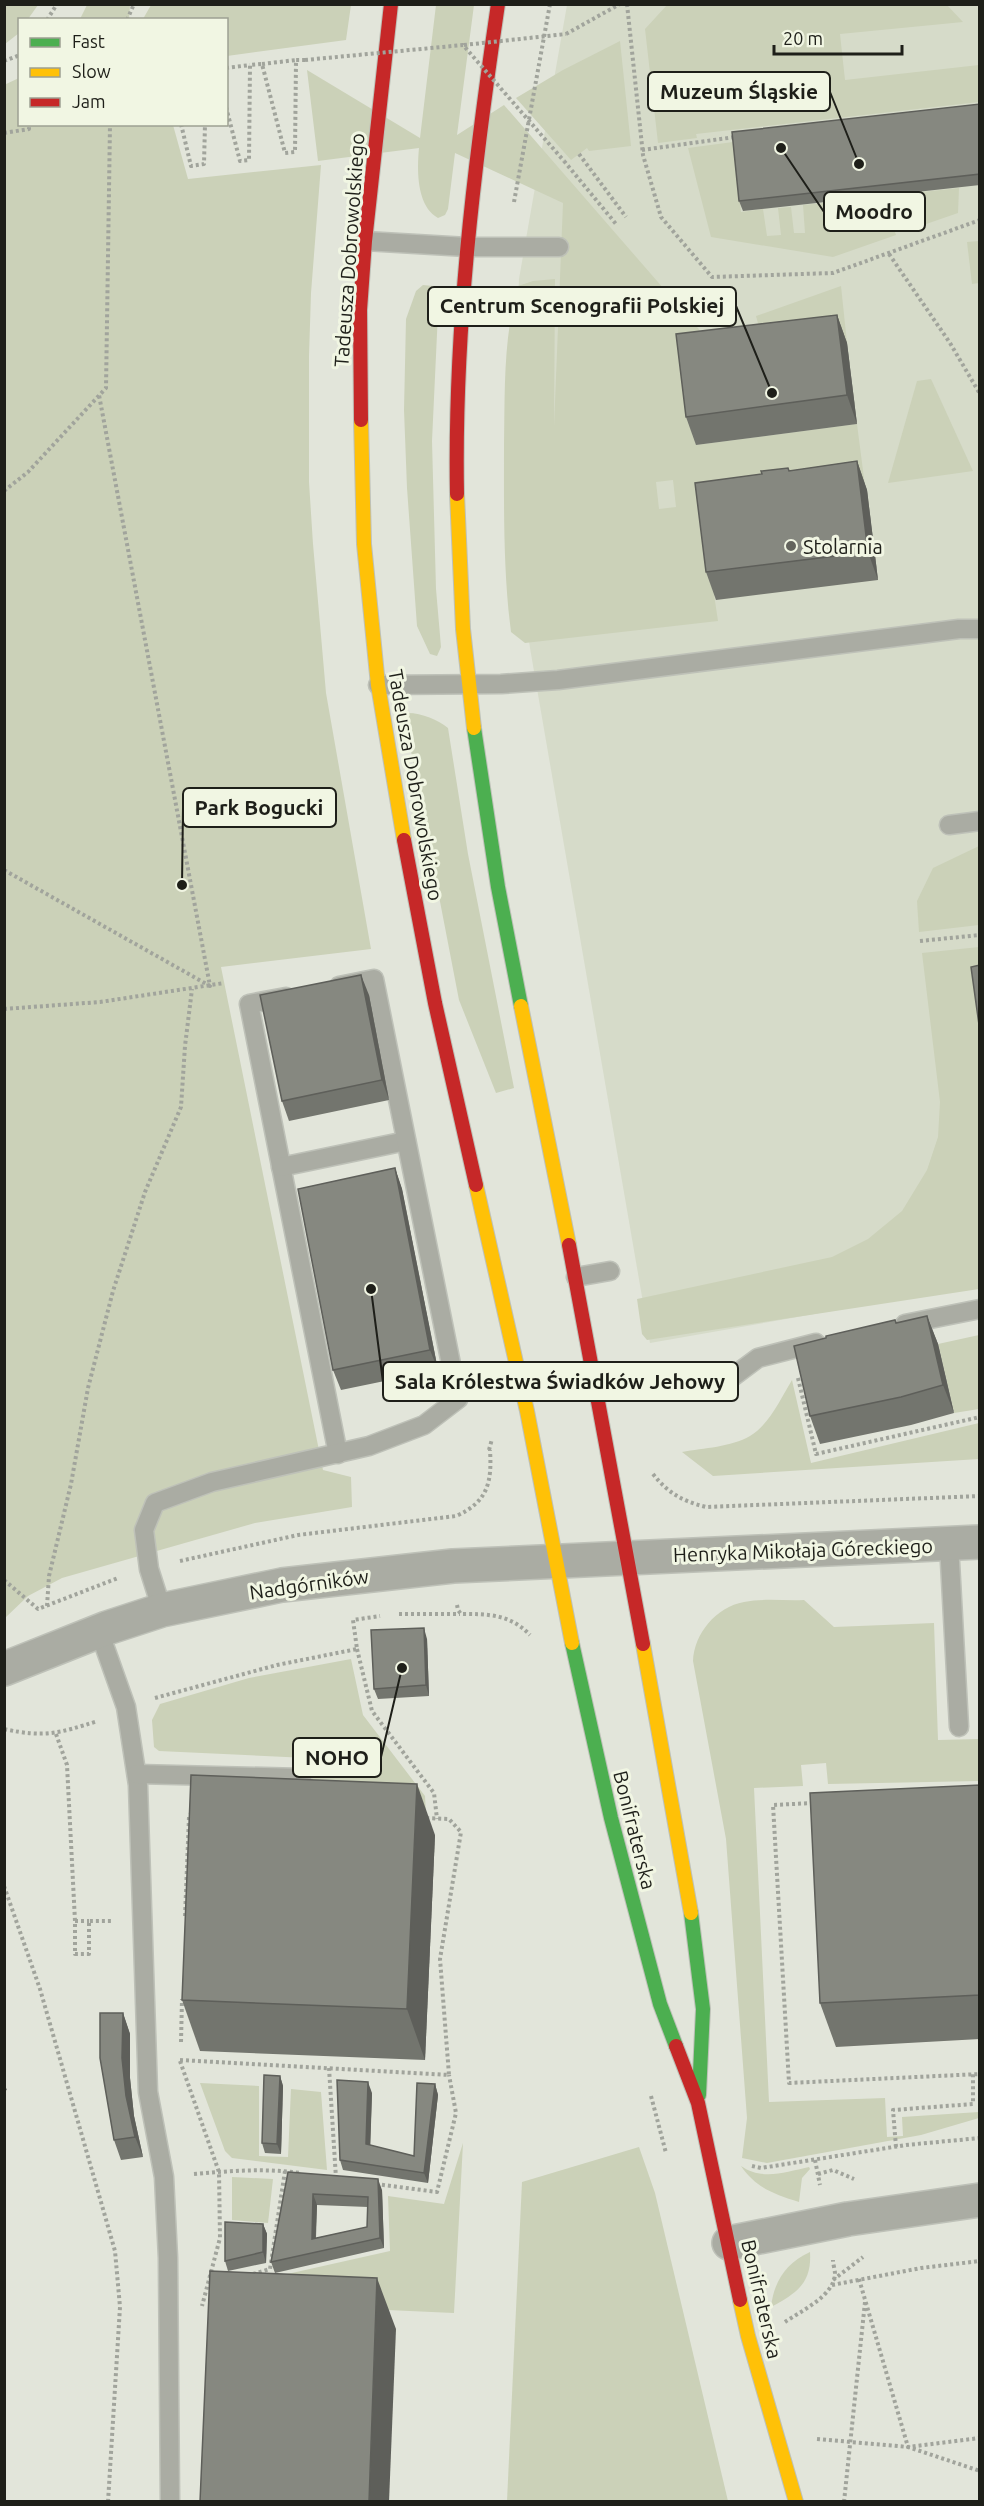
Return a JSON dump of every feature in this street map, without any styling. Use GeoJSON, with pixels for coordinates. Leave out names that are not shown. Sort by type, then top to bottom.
{"type":"FeatureCollection","features":[{"type":"Feature","properties":{"kind":"street","name":"Tadeusza Dobrowolskiego"},"geometry":{"type":"LineString","coordinates":[[391,4],[365,241],[360,310],[360,463],[364,544],[378,685],[395,794],[435,1003],[527,1410],[556,1560]]}},
{"type":"Feature","properties":{"kind":"street"},"geometry":{"type":"LineString","coordinates":[[498,4],[461,309],[456,457],[458,544],[467,685],[494,868],[605,1428],[626,1557]]}},
{"type":"Feature","properties":{"kind":"street","name":"Henryka Mikołaja Góreckiego"},"geometry":{"type":"LineString","coordinates":[[626,1557],[964,1543]]}},
{"type":"Feature","properties":{"kind":"street","name":"Nadgórników"},"geometry":{"type":"LineString","coordinates":[[4,1669],[99,1631],[162,1610],[282,1585],[453,1566],[626,1557]]}},
{"type":"Feature","properties":{"kind":"street","name":"Bonifraterska"},"geometry":{"type":"LineString","coordinates":[[626,1557],[695,1933],[703,2009],[698,2103]]}},
{"type":"Feature","properties":{"kind":"street","name":"Bonifraterska"},"geometry":{"type":"LineString","coordinates":[[556,1560],[611,1818],[660,2004],[698,2103],[748,2336],[796,2502]]}},
{"type":"Feature","properties":{"kind":"street"},"geometry":{"type":"LineString","coordinates":[[729,2243],[826,2223],[980,2200]]}},
{"type":"Feature","properties":{"kind":"lane"},"geometry":{"type":"LineString","coordinates":[[365,241],[467,247],[559,247]]}},
{"type":"Feature","properties":{"kind":"lane"},"geometry":{"type":"LineString","coordinates":[[378,685],[467,685],[558,680],[959,629],[980,629]]}},
{"type":"Feature","properties":{"kind":"lane"},"geometry":{"type":"LineString","coordinates":[[949,825],[980,821]]}},
{"type":"Feature","properties":{"kind":"lane"},"geometry":{"type":"LineString","coordinates":[[162,1610],[149,1569],[144,1530],[155,1503],[212,1482],[338,1454],[369,1446],[424,1425],[458,1399],[374,979],[249,1004],[338,1454]]}},
{"type":"Feature","properties":{"kind":"lane"},"geometry":{"type":"LineString","coordinates":[[281,1167],[406,1141]]}},
{"type":"Feature","properties":{"kind":"lane"},"geometry":{"type":"LineString","coordinates":[[576,1277],[610,1271]]}},
{"type":"Feature","properties":{"kind":"lane"},"geometry":{"type":"LineString","coordinates":[[891,1327],[980,1309]]}},
{"type":"Feature","properties":{"kind":"lane"},"geometry":{"type":"LineString","coordinates":[[723,1384],[758,1358],[791,1348],[835,1339]]}},
{"type":"Feature","properties":{"kind":"lane"},"geometry":{"type":"LineString","coordinates":[[958,1727],[964,1543]]}},
{"type":"Feature","properties":{"kind":"lane"},"geometry":{"type":"LineString","coordinates":[[99,1631],[126,1707],[137,1774],[148,2092],[165,2177],[170,2502]]}},
{"type":"Feature","properties":{"kind":"lane"},"geometry":{"type":"LineString","coordinates":[[137,1774],[302,1778]]}},
{"type":"Feature","properties":{"kind":"path"},"geometry":{"type":"LineString","coordinates":[[48,18],[57,4]]}},
{"type":"Feature","properties":{"kind":"path"},"geometry":{"type":"LineString","coordinates":[[128,18],[134,4]]}},
{"type":"Feature","properties":{"kind":"path"},"geometry":{"type":"LineString","coordinates":[[506,246],[550,4]]}},
{"type":"Feature","properties":{"kind":"path"},"geometry":{"type":"LineString","coordinates":[[228,68],[566,34],[620,4]]}},
{"type":"Feature","properties":{"kind":"path"},"geometry":{"type":"LineString","coordinates":[[627,4],[642,150],[661,217],[711,277],[833,273],[980,220]]}},
{"type":"Feature","properties":{"kind":"path"},"geometry":{"type":"LineString","coordinates":[[463,45],[616,224]]}},
{"type":"Feature","properties":{"kind":"path"},"geometry":{"type":"LineString","coordinates":[[262,64],[285,153],[295,152],[296,60]]}},
{"type":"Feature","properties":{"kind":"path"},"geometry":{"type":"LineString","coordinates":[[228,115],[240,161],[249,160],[250,65]]}},
{"type":"Feature","properties":{"kind":"path"},"geometry":{"type":"LineString","coordinates":[[4,133],[29,129],[29,126]]}},
{"type":"Feature","properties":{"kind":"path"},"geometry":{"type":"LineString","coordinates":[[4,491],[28,472],[106,388],[110,126]]}},
{"type":"Feature","properties":{"kind":"path"},"geometry":{"type":"LineString","coordinates":[[182,126],[192,166],[204,164],[205,126]]}},
{"type":"Feature","properties":{"kind":"path"},"geometry":{"type":"LineString","coordinates":[[642,150],[745,135]]}},
{"type":"Feature","properties":{"kind":"path"},"geometry":{"type":"LineString","coordinates":[[579,154],[627,217]]}},
{"type":"Feature","properties":{"kind":"path"},"geometry":{"type":"LineString","coordinates":[[889,253],[950,343],[980,394]]}},
{"type":"Feature","properties":{"kind":"path"},"geometry":{"type":"LineString","coordinates":[[99,395],[210,986]]}},
{"type":"Feature","properties":{"kind":"path"},"geometry":{"type":"LineString","coordinates":[[4,870],[210,986]]}},
{"type":"Feature","properties":{"kind":"path"},"geometry":{"type":"LineString","coordinates":[[920,941],[980,935]]}},
{"type":"Feature","properties":{"kind":"path"},"geometry":{"type":"LineString","coordinates":[[4,1009],[100,1002],[224,983]]}},
{"type":"Feature","properties":{"kind":"path"},"geometry":{"type":"LineString","coordinates":[[47,1606],[49,1576],[71,1484],[88,1388],[113,1292],[145,1192],[181,1107],[192,989]]}},
{"type":"Feature","properties":{"kind":"path"},"geometry":{"type":"LineString","coordinates":[[791,1348],[816,1454],[980,1417]]}},
{"type":"Feature","properties":{"kind":"path"},"geometry":{"type":"LineString","coordinates":[[4,1580],[38,1609]]}},
{"type":"Feature","properties":{"kind":"path"},"geometry":{"type":"LineString","coordinates":[[437,1819],[434,1793],[372,1711],[352,1620],[400,1614],[461,1614]]}},
{"type":"Feature","properties":{"kind":"path"},"geometry":{"type":"LineString","coordinates":[[4,1729],[31,1735],[56,1734],[111,1716],[126,1707],[277,1665],[357,1649]]}},
{"type":"Feature","properties":{"kind":"path"},"geometry":{"type":"LineString","coordinates":[[56,1734],[67,1765],[75,1954],[89,1954],[89,1921]]}},
{"type":"Feature","properties":{"kind":"path"},"geometry":{"type":"LineString","coordinates":[[819,1803],[773,1805],[789,2083],[980,2074]]}},
{"type":"Feature","properties":{"kind":"path"},"geometry":{"type":"LineString","coordinates":[[185,1921],[189,1817],[190,1812],[195,1808]]}},
{"type":"Feature","properties":{"kind":"path"},"geometry":{"type":"LineString","coordinates":[[370,2183],[437,2192],[456,2113],[449,2075],[440,1959],[461,1832],[449,1820],[425,1818]]}},
{"type":"Feature","properties":{"kind":"path"},"geometry":{"type":"LineString","coordinates":[[4,1886],[40,1989],[115,2251],[120,2307],[108,2502]]}},
{"type":"Feature","properties":{"kind":"path"},"geometry":{"type":"LineString","coordinates":[[75,1921],[143,1921]]}},
{"type":"Feature","properties":{"kind":"path"},"geometry":{"type":"LineString","coordinates":[[183,1991],[180,2060],[219,2172],[220,2238],[200,2315]]}},
{"type":"Feature","properties":{"kind":"path"},"geometry":{"type":"LineString","coordinates":[[180,2060],[449,2075]]}},
{"type":"Feature","properties":{"kind":"path"},"geometry":{"type":"LineString","coordinates":[[328,2068],[336,2178]]}},
{"type":"Feature","properties":{"kind":"path"},"geometry":{"type":"LineString","coordinates":[[896,2148],[893,2110],[973,2104],[973,2074]]}},
{"type":"Feature","properties":{"kind":"path"},"geometry":{"type":"LineString","coordinates":[[749,2165],[761,2168],[980,2138]]}},
{"type":"Feature","properties":{"kind":"path"},"geometry":{"type":"LineString","coordinates":[[748,2336],[781,2324],[824,2294],[832,2285],[835,2274],[815,2160]]}},
{"type":"Feature","properties":{"kind":"path"},"geometry":{"type":"LineString","coordinates":[[165,2177],[231,2170],[285,2171],[305,2174]]}},
{"type":"Feature","properties":{"kind":"path"},"geometry":{"type":"LineString","coordinates":[[249,2276],[270,2269],[285,2171]]}},
{"type":"Feature","properties":{"kind":"path"},"geometry":{"type":"LineString","coordinates":[[326,2177],[347,2180]]}},
{"type":"Feature","properties":{"kind":"path"},"geometry":{"type":"LineString","coordinates":[[832,2285],[921,2268],[980,2261]]}},
{"type":"Feature","properties":{"kind":"path"},"geometry":{"type":"LineString","coordinates":[[860,2279],[908,2447]]}},
{"type":"Feature","properties":{"kind":"path"},"geometry":{"type":"LineString","coordinates":[[207,2291],[217,2287]]}},
{"type":"Feature","properties":{"kind":"path"},"geometry":{"type":"LineString","coordinates":[[844,2502],[866,2298]]}},
{"type":"Feature","properties":{"kind":"path"},"geometry":{"type":"LineString","coordinates":[[810,2438],[908,2447],[980,2438]]}},
{"type":"Feature","properties":{"kind":"path"},"geometry":{"type":"LineString","coordinates":[[908,2447],[980,2471]]}},
{"type":"Feature","properties":{"kind":"shaded area"},"geometry":{"type":"Polygon","coordinates":[[[5,4],[38,5],[29,18],[18,18],[18,34],[5,44],[5,4]]]}},
{"type":"Feature","properties":{"kind":"shaded area"},"geometry":{"type":"Polygon","coordinates":[[[151,4],[351,5],[346,40],[228,56],[228,18],[144,18],[151,4]]]}},
{"type":"Feature","properties":{"kind":"shaded area"},"geometry":{"type":"Polygon","coordinates":[[[87,5],[130,5],[129,18],[80,18],[87,5]]]}},
{"type":"Feature","properties":{"kind":"shaded area"},"geometry":{"type":"Polygon","coordinates":[[[436,5],[474,5],[457,135],[504,105],[704,335],[734,324],[743,355],[696,445],[857,424],[865,486],[701,508],[718,621],[525,643],[511,632],[505,562],[504,492],[507,345],[518,286],[533,281],[555,279],[554,427],[563,203],[455,153],[448,209],[445,215],[438,218],[425,205],[422,196],[418,176],[419,148],[318,161],[307,70],[420,138],[436,5]],[[673,480],[656,482],[659,509],[676,507],[673,480]]]}},
{"type":"Feature","properties":{"kind":"shaded area"},"geometry":{"type":"Polygon","coordinates":[[[567,5],[979,5],[979,1285],[650,1343],[530,648],[511,506],[519,279],[567,5]]]}},
{"type":"Feature","properties":{"kind":"shaded area"},"geometry":{"type":"Polygon","coordinates":[[[667,5],[947,5],[963,22],[840,34],[845,80],[979,65],[979,102],[696,134],[697,138],[658,143],[645,29],[667,5]]]}},
{"type":"Feature","properties":{"kind":"shaded area"},"geometry":{"type":"Polygon","coordinates":[[[620,41],[631,146],[589,151],[587,148],[571,160],[516,98],[563,70],[620,41]]]}},
{"type":"Feature","properties":{"kind":"shaded area"},"geometry":{"type":"Polygon","coordinates":[[[18,78],[18,126],[173,126],[188,179],[321,165],[311,293],[309,482],[326,693],[371,949],[221,967],[323,1470],[351,1477],[352,1507],[255,1523],[62,1578],[28,1596],[5,1618],[4,85],[18,78]]]}},
{"type":"Feature","properties":{"kind":"shaded area"},"geometry":{"type":"Polygon","coordinates":[[[733,142],[741,212],[763,209],[767,236],[781,235],[778,208],[791,207],[794,233],[805,233],[803,205],[883,197],[896,235],[833,257],[711,237],[688,148],[733,142]]]}},
{"type":"Feature","properties":{"kind":"shaded area"},"geometry":{"type":"Polygon","coordinates":[[[959,188],[958,213],[906,231],[895,195],[959,188]]]}},
{"type":"Feature","properties":{"kind":"shaded area"},"geometry":{"type":"Polygon","coordinates":[[[979,241],[979,283],[972,284],[967,242],[979,241]]]}},
{"type":"Feature","properties":{"kind":"shaded area"},"geometry":{"type":"Polygon","coordinates":[[[423,285],[433,286],[439,291],[432,441],[436,589],[441,647],[437,656],[430,654],[417,626],[404,410],[406,319],[416,291],[423,285]]]}},
{"type":"Feature","properties":{"kind":"shaded area"},"geometry":{"type":"Polygon","coordinates":[[[841,286],[847,343],[766,353],[756,316],[841,286]]]}},
{"type":"Feature","properties":{"kind":"shaded area"},"geometry":{"type":"Polygon","coordinates":[[[931,379],[973,471],[888,483],[917,381],[931,379]]]}},
{"type":"Feature","properties":{"kind":"shaded area"},"geometry":{"type":"Polygon","coordinates":[[[408,713],[430,718],[448,728],[468,854],[514,1088],[496,1093],[459,1000],[405,720],[408,713]]]}},
{"type":"Feature","properties":{"kind":"shaded area"},"geometry":{"type":"Polygon","coordinates":[[[979,846],[979,925],[919,932],[917,901],[933,868],[979,846]]]}},
{"type":"Feature","properties":{"kind":"shaded area"},"geometry":{"type":"Polygon","coordinates":[[[979,947],[979,1289],[647,1340],[642,1334],[637,1299],[832,1257],[868,1239],[902,1211],[927,1170],[938,1137],[940,1102],[922,953],[979,947]]]}},
{"type":"Feature","properties":{"kind":"shaded area"},"geometry":{"type":"Polygon","coordinates":[[[979,1335],[979,1409],[954,1413],[938,1344],[979,1335]]]}},
{"type":"Feature","properties":{"kind":"shaded area"},"geometry":{"type":"Polygon","coordinates":[[[792,1380],[811,1463],[979,1423],[979,1459],[713,1476],[682,1452],[726,1445],[750,1436],[769,1418],[792,1380]]]}},
{"type":"Feature","properties":{"kind":"shaded area"},"geometry":{"type":"Polygon","coordinates":[[[804,1600],[834,1627],[934,1623],[938,1740],[979,1739],[979,1781],[828,1784],[826,1763],[801,1765],[803,1786],[754,1788],[769,2102],[885,2098],[887,2137],[903,2136],[902,2117],[979,2112],[979,2118],[921,2135],[767,2163],[742,2158],[747,2118],[726,1839],[693,1661],[697,1641],[702,1632],[708,1623],[724,1610],[751,1601],[804,1600]]]}},
{"type":"Feature","properties":{"kind":"shaded area"},"geometry":{"type":"Polygon","coordinates":[[[351,1659],[363,1715],[425,1796],[426,1813],[305,1798],[307,1758],[159,1751],[154,1747],[152,1720],[160,1704],[249,1678],[351,1659]]]}},
{"type":"Feature","properties":{"kind":"shaded area"},"geometry":{"type":"Polygon","coordinates":[[[200,2083],[259,2086],[259,2156],[288,2157],[291,2089],[321,2092],[327,2170],[232,2158],[225,2151],[200,2083]]]}},
{"type":"Feature","properties":{"kind":"shaded area"},"geometry":{"type":"Polygon","coordinates":[[[463,2143],[454,2313],[229,2303],[229,2287],[390,2251],[388,2196],[444,2204],[463,2143]]]}},
{"type":"Feature","properties":{"kind":"shaded area"},"geometry":{"type":"Polygon","coordinates":[[[639,2147],[655,2193],[728,2501],[507,2501],[522,2182],[639,2147]]]}},
{"type":"Feature","properties":{"kind":"shaded area"},"geometry":{"type":"Polygon","coordinates":[[[741,2166],[749,2171],[766,2174],[809,2167],[810,2169],[802,2178],[799,2202],[759,2185],[741,2166]]]}},
{"type":"Feature","properties":{"kind":"shaded area"},"geometry":{"type":"Polygon","coordinates":[[[232,2177],[273,2179],[268,2223],[232,2220],[232,2177]]]}},
{"type":"Feature","properties":{"kind":"shaded area"},"geometry":{"type":"Polygon","coordinates":[[[810,2252],[808,2272],[801,2286],[771,2307],[778,2281],[788,2267],[810,2252]]]}},
{"type":"Feature","properties":{"kind":"building"},"geometry":{"type":"Polygon","coordinates":[[[980,104],[980,174],[739,201],[732,132],[980,104]]]}},
{"type":"Feature","properties":{"kind":"building"},"geometry":{"type":"Polygon","coordinates":[[[837,315],[847,395],[686,417],[676,334],[837,315]]]}},
{"type":"Feature","properties":{"kind":"building","name":"Stolarnia"},"geometry":{"type":"Polygon","coordinates":[[[857,461],[868,552],[706,572],[695,483],[762,474],[761,471],[788,468],[789,471],[857,461]]]}},
{"type":"Feature","properties":{"kind":"building"},"geometry":{"type":"Polygon","coordinates":[[[980,965],[980,1032],[971,967],[980,965]]]}},
{"type":"Feature","properties":{"kind":"building"},"geometry":{"type":"Polygon","coordinates":[[[361,975],[382,1080],[282,1101],[260,995],[361,975]]]}},
{"type":"Feature","properties":{"kind":"building"},"geometry":{"type":"Polygon","coordinates":[[[395,1168],[430,1350],[333,1370],[298,1189],[395,1168]]]}},
{"type":"Feature","properties":{"kind":"building"},"geometry":{"type":"Polygon","coordinates":[[[927,1316],[943,1385],[901,1397],[810,1416],[794,1346],[895,1320],[896,1323],[927,1316]]]}},
{"type":"Feature","properties":{"kind":"building"},"geometry":{"type":"Polygon","coordinates":[[[424,1628],[426,1685],[374,1689],[371,1630],[424,1628]]]}},
{"type":"Feature","properties":{"kind":"building"},"geometry":{"type":"Polygon","coordinates":[[[191,1775],[417,1784],[407,2009],[182,2000],[191,1775]]]}},
{"type":"Feature","properties":{"kind":"building"},"geometry":{"type":"Polygon","coordinates":[[[980,1785],[980,1995],[820,2003],[810,1793],[980,1785]]]}},
{"type":"Feature","properties":{"kind":"building"},"geometry":{"type":"Polygon","coordinates":[[[100,2013],[123,2013],[122,2058],[126,2096],[135,2137],[114,2140],[100,2058],[100,2013]]]}},
{"type":"Feature","properties":{"kind":"building"},"geometry":{"type":"Polygon","coordinates":[[[264,2075],[280,2076],[277,2144],[262,2143],[264,2075]]]}},
{"type":"Feature","properties":{"kind":"building"},"geometry":{"type":"Polygon","coordinates":[[[337,2080],[368,2082],[366,2144],[414,2156],[417,2083],[435,2084],[424,2173],[340,2160],[337,2080]]]}},
{"type":"Feature","properties":{"kind":"building"},"geometry":{"type":"Polygon","coordinates":[[[288,2172],[378,2179],[380,2238],[271,2262],[288,2172]],[[313,2194],[312,2239],[367,2227],[368,2197],[313,2194]]]}},
{"type":"Feature","properties":{"kind":"building"},"geometry":{"type":"Polygon","coordinates":[[[225,2222],[263,2224],[263,2252],[225,2261],[225,2222]]]}},
{"type":"Feature","properties":{"kind":"building"},"geometry":{"type":"Polygon","coordinates":[[[210,2271],[377,2278],[369,2502],[200,2502],[210,2271]]]}},
{"type":"Feature","properties":{"kind":"traffic: fast"},"geometry":{"type":"LineString","coordinates":[[474,728],[498,887],[521,1006]]}},
{"type":"Feature","properties":{"kind":"traffic: fast"},"geometry":{"type":"LineString","coordinates":[[572,1643],[611,1818],[660,2004],[676,2046]]}},
{"type":"Feature","properties":{"kind":"traffic: fast"},"geometry":{"type":"LineString","coordinates":[[691,1913],[703,2009],[699,2095]]}},
{"type":"Feature","properties":{"kind":"traffic: slow"},"geometry":{"type":"LineString","coordinates":[[361,420],[364,544],[378,685],[404,840]]}},
{"type":"Feature","properties":{"kind":"traffic: slow"},"geometry":{"type":"LineString","coordinates":[[457,494],[463,629],[474,728]]}},
{"type":"Feature","properties":{"kind":"traffic: slow"},"geometry":{"type":"LineString","coordinates":[[521,1006],[569,1245]]}},
{"type":"Feature","properties":{"kind":"traffic: slow"},"geometry":{"type":"LineString","coordinates":[[476,1185],[527,1411],[572,1643]]}},
{"type":"Feature","properties":{"kind":"traffic: slow"},"geometry":{"type":"LineString","coordinates":[[643,1644],[691,1913]]}},
{"type":"Feature","properties":{"kind":"traffic: slow"},"geometry":{"type":"LineString","coordinates":[[740,2300],[748,2336],[796,2502]]}},
{"type":"Feature","properties":{"kind":"traffic: jam"},"geometry":{"type":"LineString","coordinates":[[361,420],[360,310],[365,241],[391,4]]}},
{"type":"Feature","properties":{"kind":"traffic: jam"},"geometry":{"type":"LineString","coordinates":[[457,494],[459,371],[467,248],[498,4]]}},
{"type":"Feature","properties":{"kind":"traffic: jam"},"geometry":{"type":"LineString","coordinates":[[404,840],[435,1003],[476,1185]]}},
{"type":"Feature","properties":{"kind":"traffic: jam"},"geometry":{"type":"LineString","coordinates":[[569,1245],[643,1644]]}},
{"type":"Feature","properties":{"kind":"traffic: jam"},"geometry":{"type":"LineString","coordinates":[[676,2046],[698,2103],[740,2300]]}},
{"type":"Feature","properties":{"kind":"place","name":"Moodro"},"geometry":{"type":"Point","coordinates":[781,148]}},
{"type":"Feature","properties":{"kind":"place","name":"Muzeum Śląskie"},"geometry":{"type":"Point","coordinates":[859,164]}},
{"type":"Feature","properties":{"kind":"place","name":"Centrum Scenografii Polskiej"},"geometry":{"type":"Point","coordinates":[772,393]}},
{"type":"Feature","properties":{"kind":"place","name":"Stolarnia"},"geometry":{"type":"Point","coordinates":[791,546]}},
{"type":"Feature","properties":{"kind":"place","name":"Park Bogucki"},"geometry":{"type":"Point","coordinates":[182,885]}},
{"type":"Feature","properties":{"kind":"place","name":"Sala Królestwa Świadków Jehowy"},"geometry":{"type":"Point","coordinates":[371,1289]}},
{"type":"Feature","properties":{"kind":"place","name":"NOHO"},"geometry":{"type":"Point","coordinates":[402,1668]}}]}
